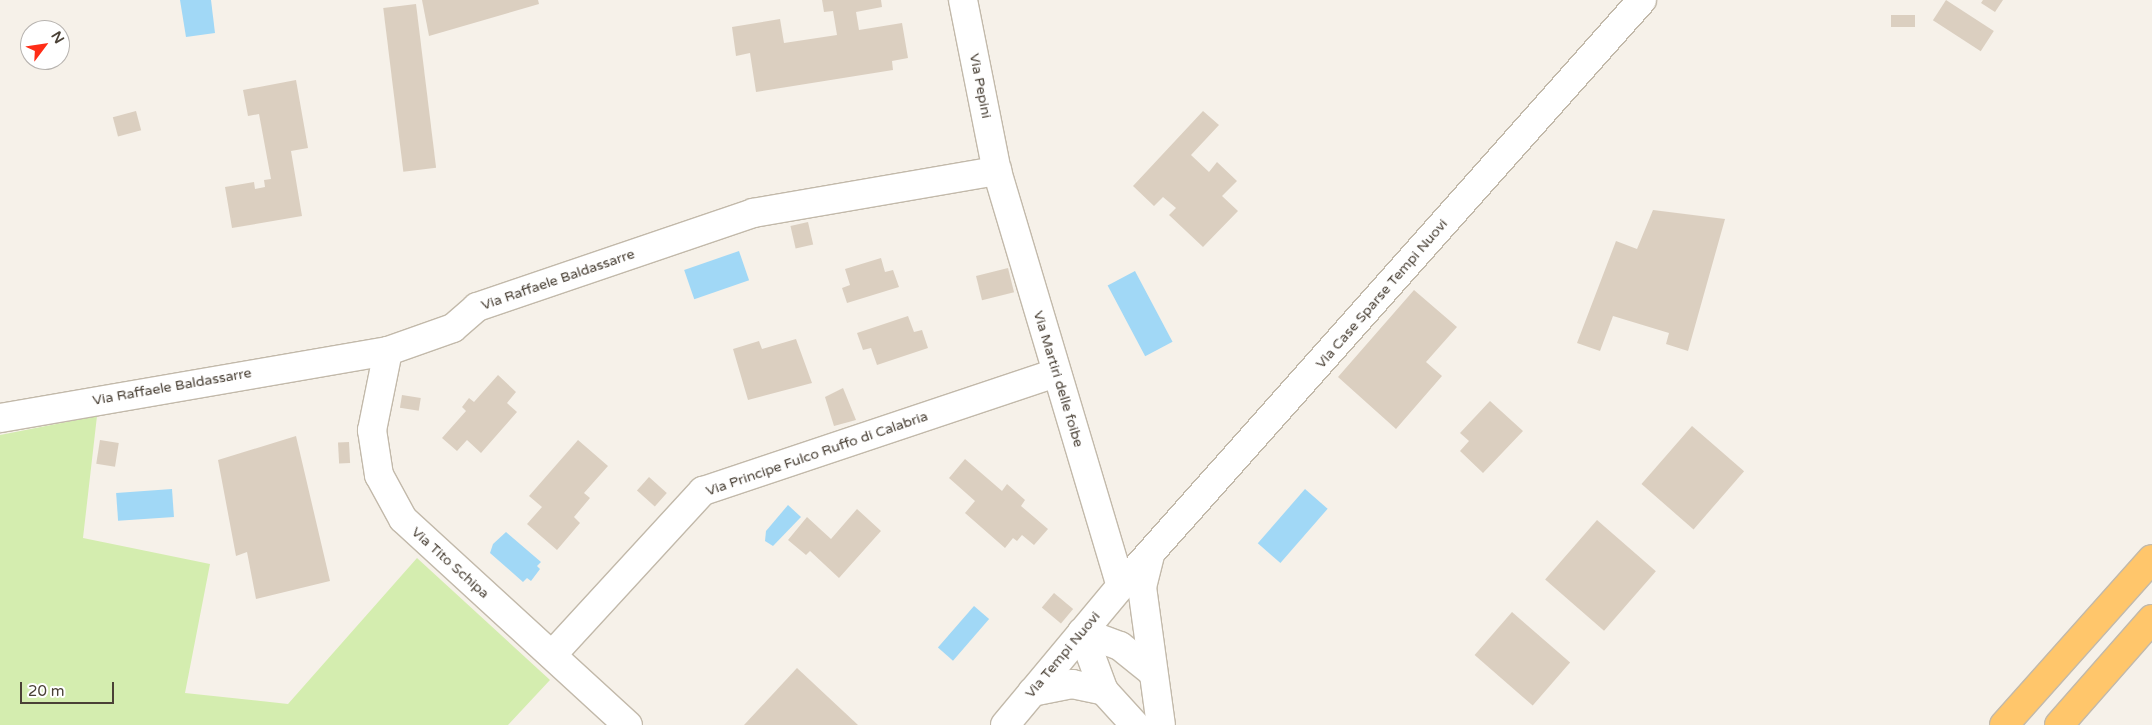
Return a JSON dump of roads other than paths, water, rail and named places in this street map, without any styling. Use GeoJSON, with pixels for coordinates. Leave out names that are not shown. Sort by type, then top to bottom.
{"type":"FeatureCollection","features":[{"type":"Feature","properties":{"kind":"highway"},"geometry":{"type":"LineString","coordinates":[[2004,725],[2152,559]]}},
{"type":"Feature","properties":{"kind":"highway"},"geometry":{"type":"LineString","coordinates":[[2060,725],[2152,619]]}},
{"type":"Feature","properties":{"kind":"highway"},"geometry":{"type":"LineString","coordinates":[[1984,725],[1993,715],[2027,699]]}},
{"type":"Feature","properties":{"kind":"street","name":"Via Pepini"},"geometry":{"type":"LineString","coordinates":[[963,0],[997,171]]}},
{"type":"Feature","properties":{"kind":"street","name":"Via Case Sparse Tempi Nuovi"},"geometry":{"type":"LineString","coordinates":[[1121,586],[1642,0]]}},
{"type":"Feature","properties":{"kind":"street","name":"Via Raffaele Baldassarre"},"geometry":{"type":"LineString","coordinates":[[0,418],[65,405],[388,351],[453,328],[477,307],[753,213],[997,171]]}},
{"type":"Feature","properties":{"kind":"street","name":"Via Martiri delle foibe"},"geometry":{"type":"LineString","coordinates":[[997,171],[1056,374],[1121,586]]}},
{"type":"Feature","properties":{"kind":"street","name":"Via Tito Schipa"},"geometry":{"type":"LineString","coordinates":[[388,351],[372,430],[379,475],[403,519],[628,725]]}},
{"type":"Feature","properties":{"kind":"street","name":"Via Principe Fulco Ruffo di Calabria"},"geometry":{"type":"LineString","coordinates":[[552,656],[703,491],[1056,374]]}},
{"type":"Feature","properties":{"kind":"street"},"geometry":{"type":"LineString","coordinates":[[1150,555],[1142,587],[1151,670],[1161,725]]}},
{"type":"Feature","properties":{"kind":"street","name":"Via Tempi Nuovi"},"geometry":{"type":"LineString","coordinates":[[1005,725],[1121,586]]}},
{"type":"Feature","properties":{"kind":"street"},"geometry":{"type":"LineString","coordinates":[[1082,632],[1120,646],[1151,670]]}},
{"type":"Feature","properties":{"kind":"street"},"geometry":{"type":"LineString","coordinates":[[1082,632],[1104,692],[1135,725]]}},
{"type":"Feature","properties":{"kind":"street"},"geometry":{"type":"LineString","coordinates":[[1032,692],[1072,684],[1104,692]]}},
{"type":"Feature","properties":{"kind":"water"},"geometry":{"type":"Polygon","coordinates":[[[180,0],[211,0],[215,33],[186,37],[180,0]]]}},
{"type":"Feature","properties":{"kind":"water"},"geometry":{"type":"Polygon","coordinates":[[[739,251],[749,280],[694,299],[684,270],[739,251]]]}},
{"type":"Feature","properties":{"kind":"water"},"geometry":{"type":"Polygon","coordinates":[[[1135,271],[1173,342],[1145,356],[1108,286],[1135,271]]]}},
{"type":"Feature","properties":{"kind":"water"},"geometry":{"type":"Polygon","coordinates":[[[172,489],[174,517],[118,521],[116,493],[172,489]]]}},
{"type":"Feature","properties":{"kind":"water"},"geometry":{"type":"Polygon","coordinates":[[[1305,489],[1328,509],[1280,563],[1258,543],[1305,489]]]}},
{"type":"Feature","properties":{"kind":"water"},"geometry":{"type":"Polygon","coordinates":[[[788,505],[801,517],[773,546],[765,541],[766,531],[788,505]]]}},
{"type":"Feature","properties":{"kind":"water"},"geometry":{"type":"Polygon","coordinates":[[[506,532],[541,562],[537,566],[540,569],[531,581],[527,578],[523,582],[490,553],[493,544],[506,532]]]}},
{"type":"Feature","properties":{"kind":"water"},"geometry":{"type":"Polygon","coordinates":[[[974,606],[989,619],[953,661],[938,648],[974,606]]]}}]}
